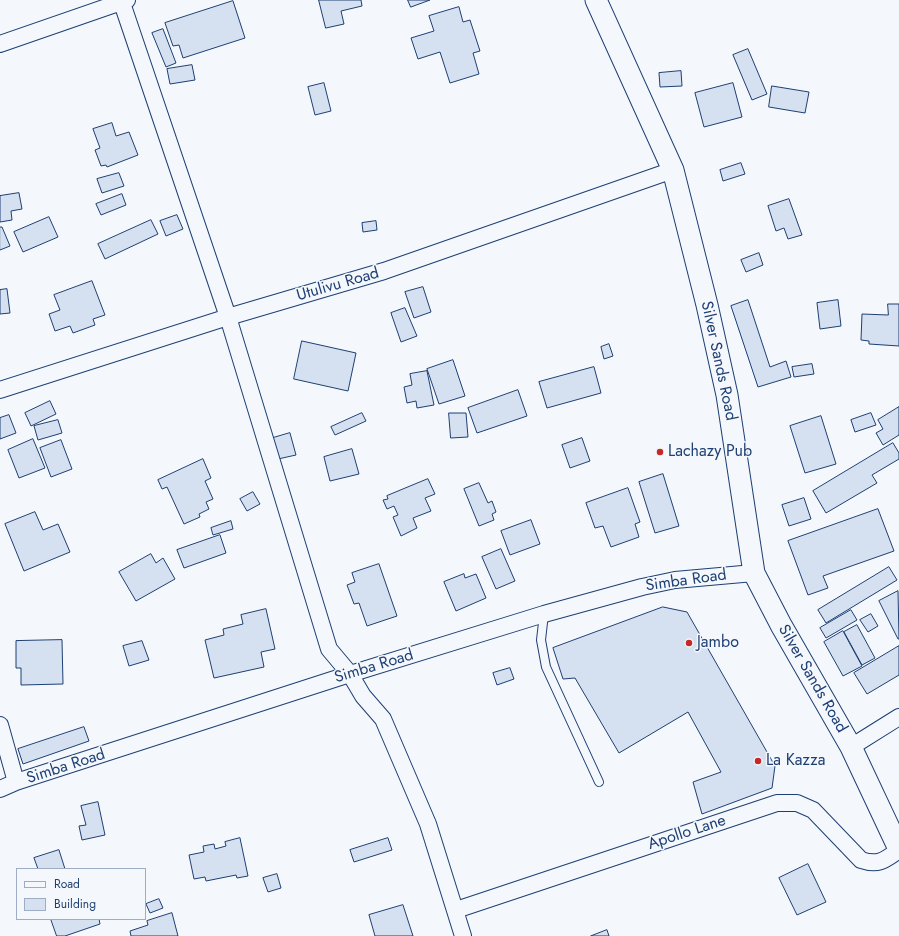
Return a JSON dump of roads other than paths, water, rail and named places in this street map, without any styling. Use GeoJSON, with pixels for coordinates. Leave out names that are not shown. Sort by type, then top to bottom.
{"type":"FeatureCollection","features":[{"type":"Feature","properties":{"kind":"street","name":"Silver Sands Road"},"geometry":{"type":"LineString","coordinates":[[596,0],[673,170],[707,305],[727,395],[754,573],[781,625],[851,747],[899,849]]}},
{"type":"Feature","properties":{"kind":"street"},"geometry":{"type":"LineString","coordinates":[[0,44],[123,1],[228,317],[329,649],[350,674],[363,696],[382,719],[428,824],[463,936]]}},
{"type":"Feature","properties":{"kind":"street","name":"Utulivu Road"},"geometry":{"type":"LineString","coordinates":[[0,390],[228,317],[384,271],[673,170]]}},
{"type":"Feature","properties":{"kind":"street","name":"Simba Road"},"geometry":{"type":"LineString","coordinates":[[0,790],[16,782],[350,674],[544,614],[642,587],[675,580],[754,573]]}},
{"type":"Feature","properties":{"kind":"street"},"geometry":{"type":"LineString","coordinates":[[851,747],[899,717]]}},
{"type":"Feature","properties":{"kind":"street"},"geometry":{"type":"LineString","coordinates":[[0,725],[16,782]]}},
{"type":"Feature","properties":{"kind":"street","name":"Apollo Lane"},"geometry":{"type":"LineString","coordinates":[[456,910],[777,803],[797,803],[813,810],[861,860],[871,864],[884,861],[899,849]]}},
{"type":"Feature","properties":{"kind":"lane"},"geometry":{"type":"LineString","coordinates":[[544,614],[541,640],[546,667],[599,782]]}},
{"type":"Feature","properties":{"kind":"place","name":"Lachazy Pub"},"geometry":{"type":"Point","coordinates":[660,452]}},
{"type":"Feature","properties":{"kind":"place","name":"Jambo"},"geometry":{"type":"Point","coordinates":[689,643]}},
{"type":"Feature","properties":{"kind":"place","name":"La Kazza"},"geometry":{"type":"Point","coordinates":[758,761]}}]}
